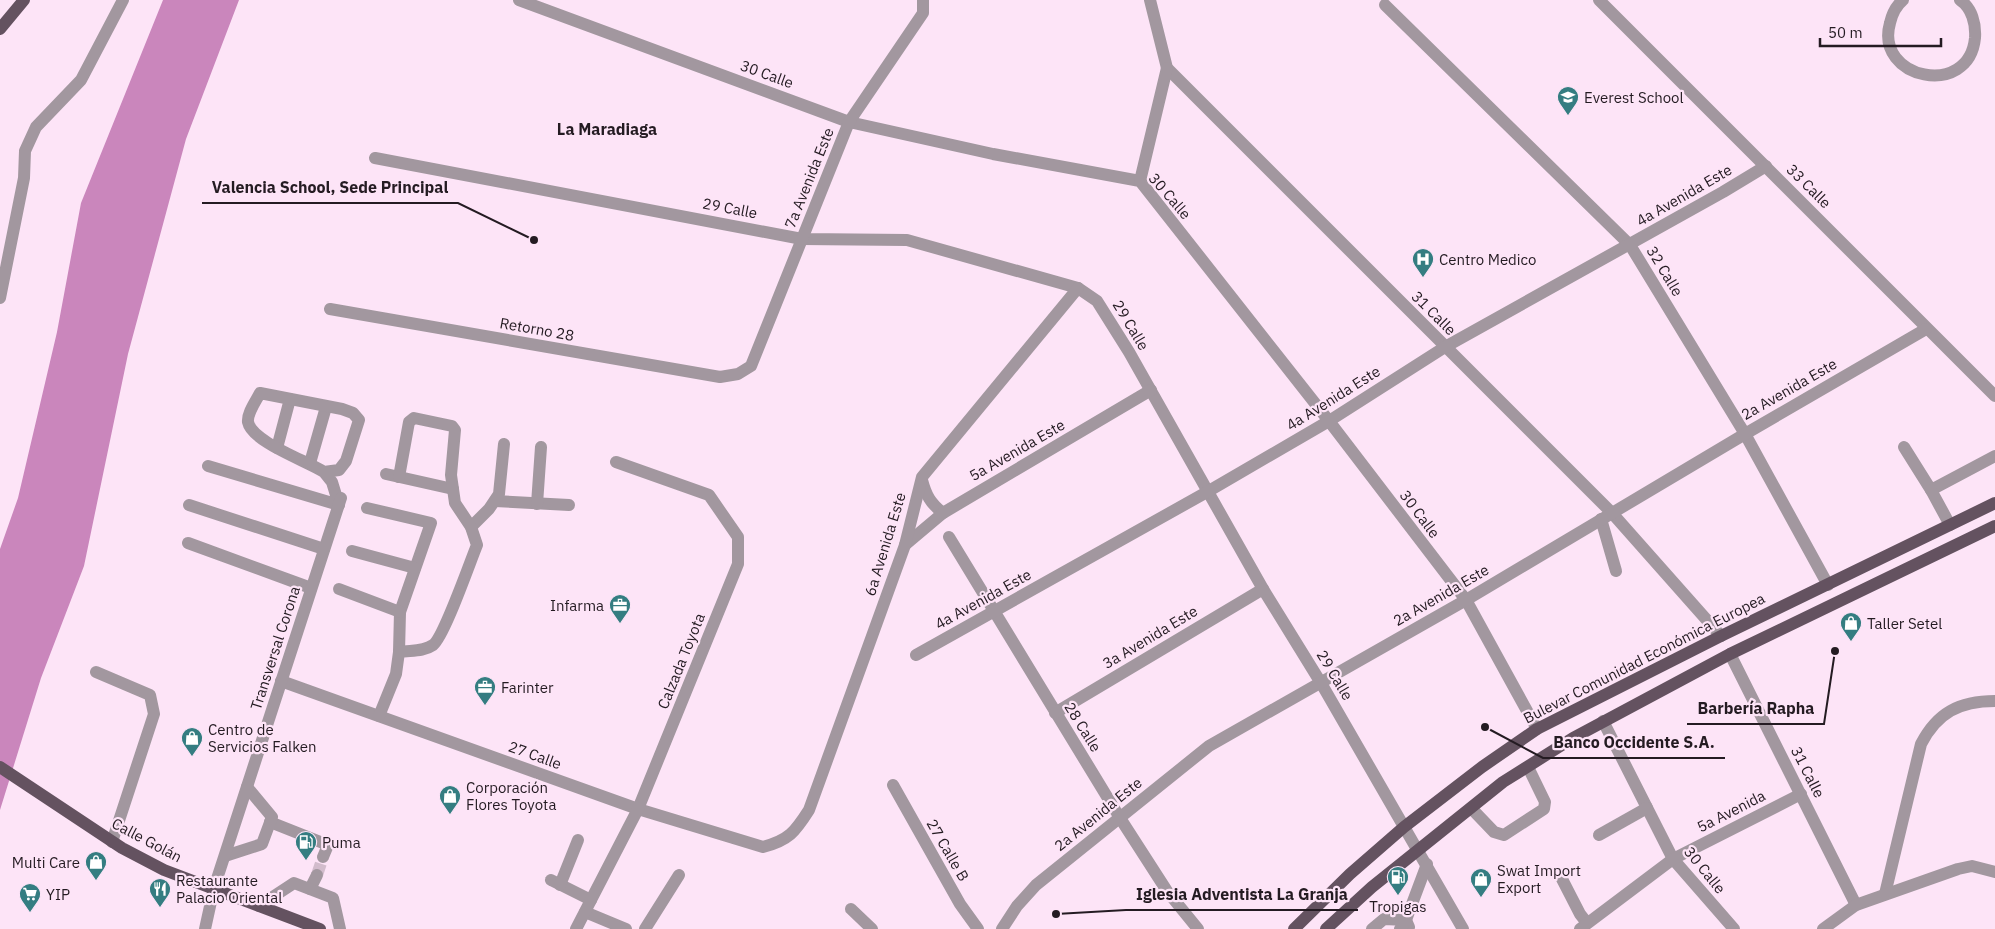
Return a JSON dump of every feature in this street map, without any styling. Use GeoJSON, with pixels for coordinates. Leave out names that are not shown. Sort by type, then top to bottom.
{"type":"FeatureCollection","features":[{"type":"Feature","properties":{"kind":"main road"},"geometry":{"type":"LineString","coordinates":[[2,25],[24,0]]}},
{"type":"Feature","properties":{"kind":"main road","name":"Bulevar Comunidad Económica Europea"},"geometry":{"type":"LineString","coordinates":[[1294,929],[1350,874],[1404,827],[1482,767],[1537,729],[1995,502]]}},
{"type":"Feature","properties":{"kind":"main road"},"geometry":{"type":"LineString","coordinates":[[1326,929],[1372,887],[1503,782],[1604,720],[1730,654],[1995,526]]}},
{"type":"Feature","properties":{"kind":"main road","name":"Calle Golán"},"geometry":{"type":"LineString","coordinates":[[0,767],[112,842],[164,870],[320,929]]}},
{"type":"Feature","properties":{"kind":"street"},"geometry":{"type":"LineString","coordinates":[[0,298],[24,178],[25,150],[36,127],[81,80],[123,0]]}},
{"type":"Feature","properties":{"kind":"street","name":"30 Calle"},"geometry":{"type":"LineString","coordinates":[[519,0],[849,122],[993,154],[1140,181],[1329,421],[1466,600],[1537,729]]}},
{"type":"Feature","properties":{"kind":"street","name":"7a Avenida Este"},"geometry":{"type":"LineString","coordinates":[[738,374],[751,366],[849,122],[923,13],[924,0]]}},
{"type":"Feature","properties":{"kind":"street"},"geometry":{"type":"LineString","coordinates":[[1140,181],[1167,68],[1150,0]]}},
{"type":"Feature","properties":{"kind":"street","name":"33 Calle"},"geometry":{"type":"LineString","coordinates":[[1598,0],[1995,396]]}},
{"type":"Feature","properties":{"kind":"street"},"geometry":{"type":"LineString","coordinates":[[1903,0],[1892,14],[1889,27],[1889,41],[1894,54],[1902,65],[1915,73],[1930,77],[1944,75],[1958,69],[1968,58],[1974,44],[1976,29],[1972,15],[1960,0]]}},
{"type":"Feature","properties":{"kind":"street","name":"32 Calle"},"geometry":{"type":"LineString","coordinates":[[1385,5],[1630,245],[1745,434],[1828,584]]}},
{"type":"Feature","properties":{"kind":"street","name":"31 Calle"},"geometry":{"type":"LineString","coordinates":[[1167,68],[1445,347],[1722,636]]}},
{"type":"Feature","properties":{"kind":"street","name":"29 Calle"},"geometry":{"type":"LineString","coordinates":[[375,158],[802,239],[907,240],[1078,288],[1097,302],[1151,390],[1262,589],[1321,683],[1463,929]]}},
{"type":"Feature","properties":{"kind":"street","name":"4a Avenida Este"},"geometry":{"type":"LineString","coordinates":[[916,655],[1207,492],[1329,421],[1445,347],[1724,192],[1766,166]]}},
{"type":"Feature","properties":{"kind":"street","name":"6a Avenida Este"},"geometry":{"type":"LineString","coordinates":[[780,843],[796,830],[809,810],[905,545],[922,477],[1078,288]]}},
{"type":"Feature","properties":{"kind":"street","name":"Retorno 28"},"geometry":{"type":"LineString","coordinates":[[330,310],[720,377],[738,374]]}},
{"type":"Feature","properties":{"kind":"street","name":"2a Avenida Este"},"geometry":{"type":"LineString","coordinates":[[1002,929],[1017,906],[1036,885],[1209,746],[1466,600],[1926,329]]}},
{"type":"Feature","properties":{"kind":"street","name":"5a Avenida Este"},"geometry":{"type":"LineString","coordinates":[[905,545],[943,512],[1151,390]]}},
{"type":"Feature","properties":{"kind":"street"},"geometry":{"type":"LineString","coordinates":[[324,472],[339,470],[346,461],[359,420],[353,413],[342,409],[260,394],[250,412],[248,422],[256,436],[324,472],[332,482],[338,505]]}},
{"type":"Feature","properties":{"kind":"street"},"geometry":{"type":"LineString","coordinates":[[277,448],[290,399]]}},
{"type":"Feature","properties":{"kind":"street"},"geometry":{"type":"LineString","coordinates":[[310,464],[326,407]]}},
{"type":"Feature","properties":{"kind":"street"},"geometry":{"type":"LineString","coordinates":[[399,477],[409,422],[414,418],[452,426],[456,430],[451,474],[455,503],[471,527],[477,545],[448,619],[435,644],[424,650],[399,652]]}},
{"type":"Feature","properties":{"kind":"street"},"geometry":{"type":"LineString","coordinates":[[471,527],[499,494],[504,444]]}},
{"type":"Feature","properties":{"kind":"street"},"geometry":{"type":"LineString","coordinates":[[537,504],[541,447]]}},
{"type":"Feature","properties":{"kind":"street"},"geometry":{"type":"LineString","coordinates":[[1904,447],[1950,525]]}},
{"type":"Feature","properties":{"kind":"street"},"geometry":{"type":"LineString","coordinates":[[1930,490],[1995,456]]}},
{"type":"Feature","properties":{"kind":"street","name":"Calzada Toyota"},"geometry":{"type":"LineString","coordinates":[[576,929],[638,809],[738,564],[738,537],[709,494],[616,462]]}},
{"type":"Feature","properties":{"kind":"street"},"geometry":{"type":"LineString","coordinates":[[208,466],[338,505]]}},
{"type":"Feature","properties":{"kind":"street"},"geometry":{"type":"LineString","coordinates":[[386,474],[453,489]]}},
{"type":"Feature","properties":{"kind":"street"},"geometry":{"type":"LineString","coordinates":[[922,477],[925,494],[930,502],[943,512]]}},
{"type":"Feature","properties":{"kind":"street","name":"Transversal Corona"},"geometry":{"type":"LineString","coordinates":[[205,929],[214,888],[224,856],[343,492]]}},
{"type":"Feature","properties":{"kind":"street"},"geometry":{"type":"LineString","coordinates":[[495,501],[568,505]]}},
{"type":"Feature","properties":{"kind":"street"},"geometry":{"type":"LineString","coordinates":[[189,505],[324,549]]}},
{"type":"Feature","properties":{"kind":"street"},"geometry":{"type":"LineString","coordinates":[[367,508],[431,523],[400,612],[399,652],[396,674],[379,716]]}},
{"type":"Feature","properties":{"kind":"street"},"geometry":{"type":"LineString","coordinates":[[1606,516],[1616,570]]}},
{"type":"Feature","properties":{"kind":"street","name":"28 Calle"},"geometry":{"type":"LineString","coordinates":[[949,537],[1055,713],[1167,892],[1198,929]]}},
{"type":"Feature","properties":{"kind":"street"},"geometry":{"type":"LineString","coordinates":[[188,543],[311,588]]}},
{"type":"Feature","properties":{"kind":"street"},"geometry":{"type":"LineString","coordinates":[[352,551],[415,568]]}},
{"type":"Feature","properties":{"kind":"street"},"geometry":{"type":"LineString","coordinates":[[339,589],[400,612]]}},
{"type":"Feature","properties":{"kind":"street","name":"3a Avenida Este"},"geometry":{"type":"LineString","coordinates":[[1055,713],[1262,589]]}},
{"type":"Feature","properties":{"kind":"street","name":"31 Calle"},"geometry":{"type":"LineString","coordinates":[[1730,654],[1856,905]]}},
{"type":"Feature","properties":{"kind":"street"},"geometry":{"type":"LineString","coordinates":[[96,672],[150,695],[154,714],[112,842]]}},
{"type":"Feature","properties":{"kind":"street","name":"27 Calle"},"geometry":{"type":"LineString","coordinates":[[281,681],[638,809],[763,847],[780,843]]}},
{"type":"Feature","properties":{"kind":"street"},"geometry":{"type":"LineString","coordinates":[[1885,894],[1921,744],[1929,728],[1940,716],[1954,709],[1995,701]]}},
{"type":"Feature","properties":{"kind":"street","name":"30 Calle"},"geometry":{"type":"LineString","coordinates":[[1604,720],[1673,859],[1734,929]]}},
{"type":"Feature","properties":{"kind":"street"},"geometry":{"type":"LineString","coordinates":[[1471,808],[1494,832],[1504,835],[1544,809],[1545,802],[1528,767]]}},
{"type":"Feature","properties":{"kind":"street","name":"27 Calle B"},"geometry":{"type":"LineString","coordinates":[[893,785],[960,904],[978,929]]}},
{"type":"Feature","properties":{"kind":"street"},"geometry":{"type":"LineString","coordinates":[[224,856],[262,844],[272,817],[247,787]]}},
{"type":"Feature","properties":{"kind":"street","name":"5a Avenida"},"geometry":{"type":"LineString","coordinates":[[1584,926],[1673,859],[1801,794]]}},
{"type":"Feature","properties":{"kind":"street"},"geometry":{"type":"LineString","coordinates":[[1600,835],[1647,808]]}},
{"type":"Feature","properties":{"kind":"street"},"geometry":{"type":"LineString","coordinates":[[270,822],[328,845],[323,857]]}},
{"type":"Feature","properties":{"kind":"street"},"geometry":{"type":"LineString","coordinates":[[578,840],[556,883],[591,900]]}},
{"type":"Feature","properties":{"kind":"street"},"geometry":{"type":"LineString","coordinates":[[1372,929],[1384,919],[1405,926],[1427,864]]}},
{"type":"Feature","properties":{"kind":"street"},"geometry":{"type":"LineString","coordinates":[[1823,929],[1856,905],[1885,894],[1972,866],[1995,872]]}},
{"type":"Feature","properties":{"kind":"street"},"geometry":{"type":"LineString","coordinates":[[310,889],[316,875]]}},
{"type":"Feature","properties":{"kind":"street"},"geometry":{"type":"LineString","coordinates":[[645,929],[679,875]]}},
{"type":"Feature","properties":{"kind":"street"},"geometry":{"type":"LineString","coordinates":[[1562,878],[1584,926]]}},
{"type":"Feature","properties":{"kind":"street"},"geometry":{"type":"LineString","coordinates":[[259,906],[294,883],[332,898],[340,929]]}},
{"type":"Feature","properties":{"kind":"street"},"geometry":{"type":"LineString","coordinates":[[851,909],[872,929]]}},
{"type":"Feature","properties":{"kind":"street"},"geometry":{"type":"LineString","coordinates":[[585,912],[626,929]]}},
{"type":"Feature","properties":{"kind":"shaded area"},"geometry":{"type":"Polygon","coordinates":[[[163,0],[239,0],[186,139],[128,354],[84,566],[41,678],[0,810],[0,549],[18,498],[57,332],[81,203],[163,0]]]}},
{"type":"Feature","properties":{"kind":"tunnel"},"geometry":{"type":"LineString","coordinates":[[317,875],[323,857]]}},
{"type":"Feature","properties":{"kind":"place","name":"Everest School"},"geometry":{"type":"Point","coordinates":[1568,116]}},
{"type":"Feature","properties":{"kind":"place","name":"Valencia School, Sede Principal"},"geometry":{"type":"Point","coordinates":[534,240]}},
{"type":"Feature","properties":{"kind":"place","name":"Centro Medico"},"geometry":{"type":"Point","coordinates":[1423,278]}},
{"type":"Feature","properties":{"kind":"place","name":"Infarma"},"geometry":{"type":"Point","coordinates":[620,624]}},
{"type":"Feature","properties":{"kind":"place","name":"Taller Setel"},"geometry":{"type":"Point","coordinates":[1851,642]}},
{"type":"Feature","properties":{"kind":"place","name":"Barbería Rapha"},"geometry":{"type":"Point","coordinates":[1835,651]}},
{"type":"Feature","properties":{"kind":"place","name":"Farinter"},"geometry":{"type":"Point","coordinates":[485,706]}},
{"type":"Feature","properties":{"kind":"place","name":"Banco Occidente S.A."},"geometry":{"type":"Point","coordinates":[1485,727]}},
{"type":"Feature","properties":{"kind":"place","name":"Centro de Servicios Falken"},"geometry":{"type":"Point","coordinates":[192,757]}},
{"type":"Feature","properties":{"kind":"place","name":"Corporación Flores Toyota"},"geometry":{"type":"Point","coordinates":[450,815]}},
{"type":"Feature","properties":{"kind":"place","name":"Puma"},"geometry":{"type":"Point","coordinates":[306,861]}},
{"type":"Feature","properties":{"kind":"place","name":"Multi Care"},"geometry":{"type":"Point","coordinates":[96,881]}},
{"type":"Feature","properties":{"kind":"place","name":"Tropigas"},"geometry":{"type":"Point","coordinates":[1398,896]}},
{"type":"Feature","properties":{"kind":"place","name":"Swat Import Export"},"geometry":{"type":"Point","coordinates":[1481,898]}},
{"type":"Feature","properties":{"kind":"place","name":"Restaurante Palacio Oriental"},"geometry":{"type":"Point","coordinates":[160,908]}},
{"type":"Feature","properties":{"kind":"place","name":"YIP"},"geometry":{"type":"Point","coordinates":[30,913]}},
{"type":"Feature","properties":{"kind":"place","name":"Iglesia Adventista La Granja"},"geometry":{"type":"Point","coordinates":[1056,914]}},
{"type":"Feature","properties":{"kind":"district","name":"La Maradiaga"},"geometry":{"type":"Point","coordinates":[607,129]}}]}
